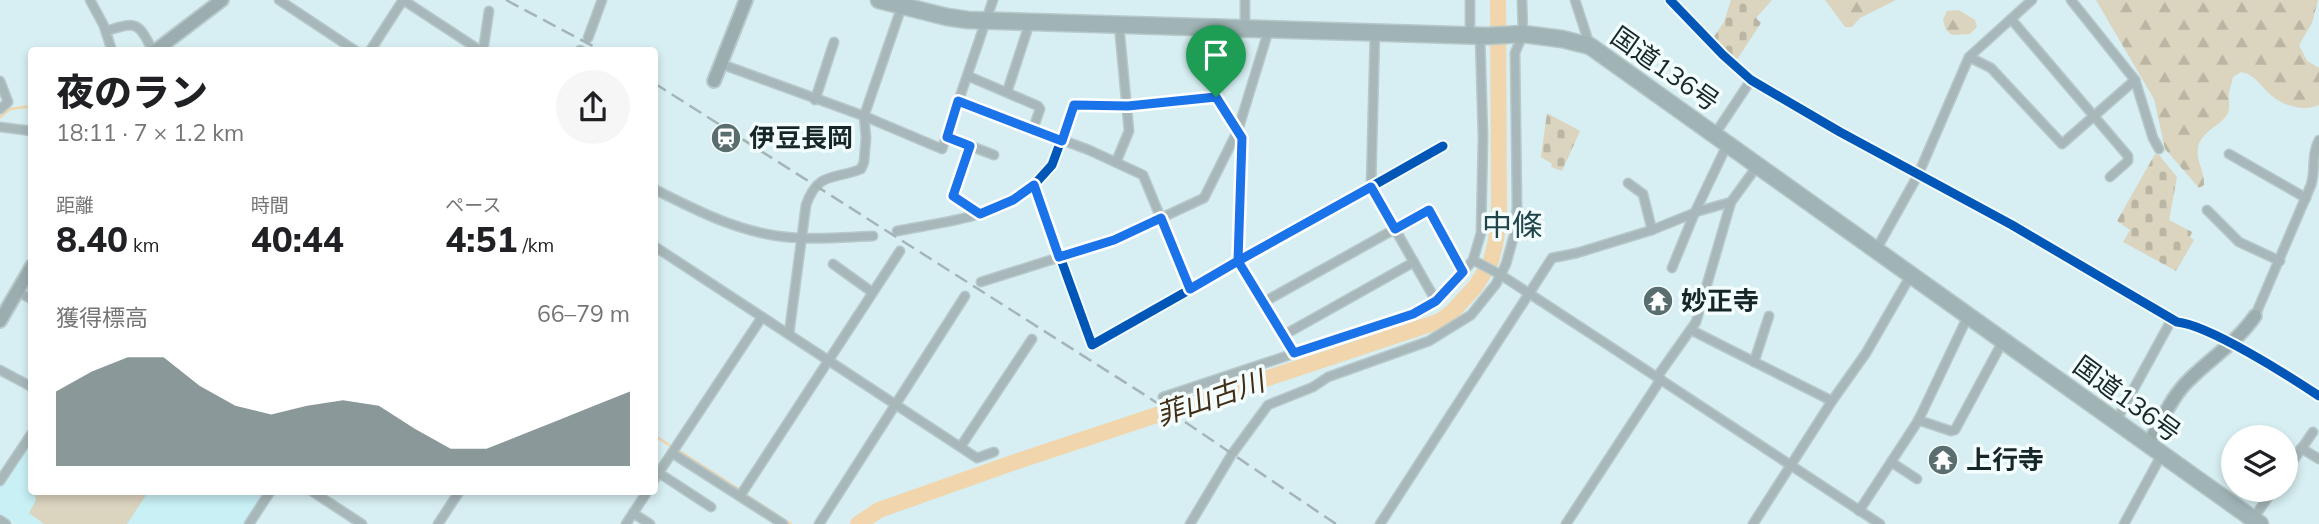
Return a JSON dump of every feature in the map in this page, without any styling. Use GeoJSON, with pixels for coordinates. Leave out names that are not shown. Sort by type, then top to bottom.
{"type":"FeatureCollection","features":[{"type":"Feature","properties":{"kind":"highway","name":"国道136号"},"geometry":{"type":"LineString","coordinates":[[879,0],[903,3],[947,17],[986,20],[1518,35],[1562,39],[1590,46],[2257,522]]}},
{"type":"Feature","properties":{"kind":"main road"},"geometry":{"type":"LineString","coordinates":[[159,47],[222,0]]}},
{"type":"Feature","properties":{"kind":"main road"},"geometry":{"type":"LineString","coordinates":[[714,81],[746,0]]}},
{"type":"Feature","properties":{"kind":"main road"},"geometry":{"type":"LineString","coordinates":[[0,321],[28,273]]}},
{"type":"Feature","properties":{"kind":"main road"},"geometry":{"type":"LineString","coordinates":[[2148,444],[2187,381],[2231,344],[2255,316]]}},
{"type":"Feature","properties":{"kind":"street"},"geometry":{"type":"LineString","coordinates":[[90,0],[111,47]]}},
{"type":"Feature","properties":{"kind":"street"},"geometry":{"type":"LineString","coordinates":[[279,0],[350,47]]}},
{"type":"Feature","properties":{"kind":"street"},"geometry":{"type":"LineString","coordinates":[[373,47],[403,0],[476,47]]}},
{"type":"Feature","properties":{"kind":"street"},"geometry":{"type":"LineString","coordinates":[[588,38],[602,0]]}},
{"type":"Feature","properties":{"kind":"street"},"geometry":{"type":"LineString","coordinates":[[721,64],[864,116],[942,149],[993,0]]}},
{"type":"Feature","properties":{"kind":"street"},"geometry":{"type":"LineString","coordinates":[[1245,0],[1245,28]]}},
{"type":"Feature","properties":{"kind":"street"},"geometry":{"type":"LineString","coordinates":[[1163,397],[1413,314],[1436,301],[1474,260],[1482,218],[1479,36],[1470,0]]}},
{"type":"Feature","properties":{"kind":"street"},"geometry":{"type":"LineString","coordinates":[[1190,524],[1232,454],[1268,405],[1313,387],[1328,377],[1429,341],[1471,315],[1488,295],[1515,232],[1515,53],[1522,0]]}},
{"type":"Feature","properties":{"kind":"street"},"geometry":{"type":"LineString","coordinates":[[1575,0],[1590,46]]}},
{"type":"Feature","properties":{"kind":"street"},"geometry":{"type":"LineString","coordinates":[[1670,0],[1751,80],[2024,232],[2177,322],[2191,323],[2319,396]]}},
{"type":"Feature","properties":{"kind":"street"},"geometry":{"type":"LineString","coordinates":[[1876,250],[1918,175],[1969,57],[2032,0]]}},
{"type":"Feature","properties":{"kind":"street"},"geometry":{"type":"LineString","coordinates":[[2071,0],[2135,80],[2159,149]]}},
{"type":"Feature","properties":{"kind":"street"},"geometry":{"type":"LineString","coordinates":[[789,334],[806,205],[823,178],[861,169],[866,138],[864,116],[903,3]]}},
{"type":"Feature","properties":{"kind":"street"},"geometry":{"type":"LineString","coordinates":[[483,47],[489,11]]}},
{"type":"Feature","properties":{"kind":"street"},"geometry":{"type":"LineString","coordinates":[[2011,19],[2128,156],[2127,161],[2110,177]]}},
{"type":"Feature","properties":{"kind":"street"},"geometry":{"type":"LineString","coordinates":[[1007,92],[1030,22]]}},
{"type":"Feature","properties":{"kind":"street"},"geometry":{"type":"LineString","coordinates":[[106,31],[129,24],[136,25],[152,47]]}},
{"type":"Feature","properties":{"kind":"street"},"geometry":{"type":"LineString","coordinates":[[1116,162],[1129,135],[1119,25]]}},
{"type":"Feature","properties":{"kind":"street"},"geometry":{"type":"LineString","coordinates":[[981,282],[1114,240],[1204,198],[1238,130],[1269,29]]}},
{"type":"Feature","properties":{"kind":"street"},"geometry":{"type":"LineString","coordinates":[[1375,32],[1371,187],[1436,301]]}},
{"type":"Feature","properties":{"kind":"street"},"geometry":{"type":"LineString","coordinates":[[815,100],[834,42]]}},
{"type":"Feature","properties":{"kind":"street"},"geometry":{"type":"LineString","coordinates":[[1969,57],[1992,68],[2062,144],[2135,80]]}},
{"type":"Feature","properties":{"kind":"street"},"geometry":{"type":"LineString","coordinates":[[968,76],[1039,107],[1033,129]]}},
{"type":"Feature","properties":{"kind":"street"},"geometry":{"type":"LineString","coordinates":[[0,80],[8,102],[0,109]]}},
{"type":"Feature","properties":{"kind":"street"},"geometry":{"type":"LineString","coordinates":[[1672,268],[1722,139],[1751,80]]}},
{"type":"Feature","properties":{"kind":"street"},"geometry":{"type":"LineString","coordinates":[[897,231],[980,214],[1013,200],[1049,170],[1074,105],[1128,106],[1214,96],[1242,138],[1238,261],[1294,353]]}},
{"type":"Feature","properties":{"kind":"street"},"geometry":{"type":"LineString","coordinates":[[958,101],[1143,175],[1190,289]]}},
{"type":"Feature","properties":{"kind":"street"},"geometry":{"type":"LineString","coordinates":[[0,127],[28,130]]}},
{"type":"Feature","properties":{"kind":"street"},"geometry":{"type":"LineString","coordinates":[[947,137],[994,155]]}},
{"type":"Feature","properties":{"kind":"street"},"geometry":{"type":"LineString","coordinates":[[2255,316],[2314,176],[2313,155],[2319,140]]}},
{"type":"Feature","properties":{"kind":"street"},"geometry":{"type":"LineString","coordinates":[[970,146],[952,194],[980,214]]}},
{"type":"Feature","properties":{"kind":"street"},"geometry":{"type":"LineString","coordinates":[[1034,185],[1091,345],[1443,146]]}},
{"type":"Feature","properties":{"kind":"street"},"geometry":{"type":"LineString","coordinates":[[2228,154],[2306,198]]}},
{"type":"Feature","properties":{"kind":"street"},"geometry":{"type":"LineString","coordinates":[[1566,524],[1696,322],[1731,202],[1759,165]]}},
{"type":"Feature","properties":{"kind":"street"},"geometry":{"type":"LineString","coordinates":[[1628,183],[1643,194],[1652,230]]}},
{"type":"Feature","properties":{"kind":"street"},"geometry":{"type":"LineString","coordinates":[[658,192],[715,220],[767,234],[801,238],[873,236]]}},
{"type":"Feature","properties":{"kind":"street"},"geometry":{"type":"LineString","coordinates":[[1380,524],[1552,258],[1577,254],[1731,202]]}},
{"type":"Feature","properties":{"kind":"street"},"geometry":{"type":"LineString","coordinates":[[2207,209],[2239,242],[2280,261]]}},
{"type":"Feature","properties":{"kind":"street"},"geometry":{"type":"LineString","coordinates":[[1264,302],[1429,210],[1463,272]]}},
{"type":"Feature","properties":{"kind":"street"},"geometry":{"type":"LineString","coordinates":[[658,249],[977,458],[994,452]]}},
{"type":"Feature","properties":{"kind":"street"},"geometry":{"type":"LineString","coordinates":[[740,496],[900,251]]}},
{"type":"Feature","properties":{"kind":"street"},"geometry":{"type":"LineString","coordinates":[[1474,260],[1880,524]]}},
{"type":"Feature","properties":{"kind":"street"},"geometry":{"type":"LineString","coordinates":[[1283,335],[1414,262]]}},
{"type":"Feature","properties":{"kind":"street"},"geometry":{"type":"LineString","coordinates":[[833,264],[872,292]]}},
{"type":"Feature","properties":{"kind":"street"},"geometry":{"type":"LineString","coordinates":[[1753,524],[1866,353],[1911,275]]}},
{"type":"Feature","properties":{"kind":"street"},"geometry":{"type":"LineString","coordinates":[[17,292],[28,297]]}},
{"type":"Feature","properties":{"kind":"street"},"geometry":{"type":"LineString","coordinates":[[819,524],[965,296]]}},
{"type":"Feature","properties":{"kind":"street"},"geometry":{"type":"LineString","coordinates":[[1754,362],[1769,316]]}},
{"type":"Feature","properties":{"kind":"street"},"geometry":{"type":"LineString","coordinates":[[1859,511],[1918,420],[1968,316]]}},
{"type":"Feature","properties":{"kind":"street"},"geometry":{"type":"LineString","coordinates":[[658,475],[762,317]]}},
{"type":"Feature","properties":{"kind":"street"},"geometry":{"type":"LineString","coordinates":[[2116,421],[2172,319]]}},
{"type":"Feature","properties":{"kind":"street"},"geometry":{"type":"LineString","coordinates":[[1691,330],[1832,401]]}},
{"type":"Feature","properties":{"kind":"street"},"geometry":{"type":"LineString","coordinates":[[961,446],[1032,339]]}},
{"type":"Feature","properties":{"kind":"street"},"geometry":{"type":"LineString","coordinates":[[1918,420],[1955,430],[2003,341]]}},
{"type":"Feature","properties":{"kind":"street"},"geometry":{"type":"LineString","coordinates":[[0,370],[28,385]]}},
{"type":"Feature","properties":{"kind":"street"},"geometry":{"type":"LineString","coordinates":[[2298,453],[2313,432]]}},
{"type":"Feature","properties":{"kind":"street"},"geometry":{"type":"LineString","coordinates":[[0,481],[28,439]]}},
{"type":"Feature","properties":{"kind":"street"},"geometry":{"type":"LineString","coordinates":[[2301,448],[2319,459]]}},
{"type":"Feature","properties":{"kind":"street"},"geometry":{"type":"LineString","coordinates":[[673,453],[783,524]]}},
{"type":"Feature","properties":{"kind":"street"},"geometry":{"type":"LineString","coordinates":[[2124,524],[2162,454]]}},
{"type":"Feature","properties":{"kind":"street"},"geometry":{"type":"LineString","coordinates":[[1891,462],[1917,479]]}},
{"type":"Feature","properties":{"kind":"street"},"geometry":{"type":"LineString","coordinates":[[658,477],[711,507]]}},
{"type":"Feature","properties":{"kind":"street"},"geometry":{"type":"LineString","coordinates":[[249,524],[268,495]]}},
{"type":"Feature","properties":{"kind":"street"},"geometry":{"type":"LineString","coordinates":[[318,495],[362,524]]}},
{"type":"Feature","properties":{"kind":"street"},"geometry":{"type":"LineString","coordinates":[[438,524],[457,495]]}},
{"type":"Feature","properties":{"kind":"street"},"geometry":{"type":"LineString","coordinates":[[626,524],[645,495]]}},
{"type":"Feature","properties":{"kind":"street"},"geometry":{"type":"LineString","coordinates":[[2257,522],[2267,502]]}},
{"type":"Feature","properties":{"kind":"street"},"geometry":{"type":"LineString","coordinates":[[633,513],[650,524]]}},
{"type":"Feature","properties":{"kind":"street"},"geometry":{"type":"LineString","coordinates":[[0,520],[6,524]]}},
{"type":"Feature","properties":{"kind":"shaded area"},"geometry":{"type":"Polygon","coordinates":[[[28,444],[28,495],[265,495],[246,524],[17,524],[0,514],[0,486],[28,444]]]}},
{"type":"Feature","properties":{"kind":"green space"},"geometry":{"type":"Polygon","coordinates":[[[1731,0],[1772,0],[1756,18],[1761,23],[1736,61],[1713,38],[1724,22],[1731,0]]]}},
{"type":"Feature","properties":{"kind":"green space"},"geometry":{"type":"Polygon","coordinates":[[[1825,0],[1896,0],[1860,18],[1852,27],[1845,27],[1825,0]]]}},
{"type":"Feature","properties":{"kind":"green space"},"geometry":{"type":"Polygon","coordinates":[[[2096,0],[2318,0],[2312,23],[2299,45],[2307,61],[2319,68],[2319,105],[2301,108],[2288,105],[2272,96],[2251,76],[2241,72],[2233,77],[2227,115],[2207,132],[2198,147],[2204,180],[2204,185],[2199,188],[2165,149],[2154,99],[2096,0]]]}},
{"type":"Feature","properties":{"kind":"green space"},"geometry":{"type":"Polygon","coordinates":[[[1959,10],[1975,20],[1977,27],[1970,34],[1952,35],[1946,30],[1943,20],[1947,11],[1959,10]]]}},
{"type":"Feature","properties":{"kind":"green space"},"geometry":{"type":"Polygon","coordinates":[[[1547,113],[1580,131],[1562,171],[1551,167],[1552,164],[1541,157],[1547,113]]]}},
{"type":"Feature","properties":{"kind":"green space"},"geometry":{"type":"Polygon","coordinates":[[[2155,154],[2159,155],[2177,177],[2169,220],[2192,232],[2190,237],[2194,240],[2176,271],[2123,242],[2130,230],[2117,221],[2155,154]]]}},
{"type":"Feature","properties":{"kind":"green space"},"geometry":{"type":"Polygon","coordinates":[[[35,495],[146,495],[127,524],[44,524],[29,513],[36,500],[35,495]]]}},
{"type":"Feature","properties":{"kind":"waterway","name":"菲山古川"},"geometry":{"type":"LineString","coordinates":[[858,524],[879,510],[1440,321],[1453,311],[1476,286],[1491,261],[1499,220],[1498,0]]}},
{"type":"Feature","properties":{"kind":"waterway"},"geometry":{"type":"LineString","coordinates":[[0,117],[10,109],[28,107]]}},
{"type":"Feature","properties":{"kind":"waterway"},"geometry":{"type":"LineString","coordinates":[[658,438],[672,447]]}},
{"type":"Feature","properties":{"kind":"waterway"},"geometry":{"type":"LineString","coordinates":[[678,450],[740,490]]}},
{"type":"Feature","properties":{"kind":"waterway"},"geometry":{"type":"LineString","coordinates":[[745,494],[791,524]]}},
{"type":"Feature","properties":{"kind":"railway"},"geometry":{"type":"LineString","coordinates":[[506,0],[594,47]]}},
{"type":"Feature","properties":{"kind":"railway"},"geometry":{"type":"LineString","coordinates":[[658,86],[1148,397],[1336,524]]}},
{"type":"Feature","properties":{"kind":"cycle path"},"geometry":{"type":"LineString","coordinates":[[1670,0],[1751,80],[1840,132],[2012,225],[2177,322],[2228,341],[2319,396]]}},
{"type":"Feature","properties":{"kind":"cycle path"},"geometry":{"type":"LineString","coordinates":[[1294,353],[1238,262],[1242,138],[1216,97],[1128,106],[1074,105],[1052,165],[1034,185],[1092,345],[1224,271],[1268,246],[1311,221],[1443,146]]}},
{"type":"Feature","properties":{"kind":"place","name":"伊豆長岡"},"geometry":{"type":"Point","coordinates":[726,138]}},
{"type":"Feature","properties":{"kind":"place","name":"妙正寺"},"geometry":{"type":"Point","coordinates":[1658,301]}},
{"type":"Feature","properties":{"kind":"place","name":"上行寺"},"geometry":{"type":"Point","coordinates":[1943,460]}},
{"type":"Feature","properties":{"kind":"district","name":"中條"},"geometry":{"type":"Point","coordinates":[1512,226]}},
{"type":"Feature","properties":{"kind":"route"},"geometry":{"type":"LineString","coordinates":[[1216,97],[1128,106],[1074,105],[1062,141],[958,101],[947,137],[970,146],[952,194],[980,214],[1013,200],[1034,185],[1059,257],[1114,240],[1161,218],[1190,289],[1238,261],[1294,353],[1413,314],[1436,301],[1451,288],[1463,272],[1429,210],[1395,229],[1371,187],[1238,261],[1242,138],[1216,97]]}}]}
